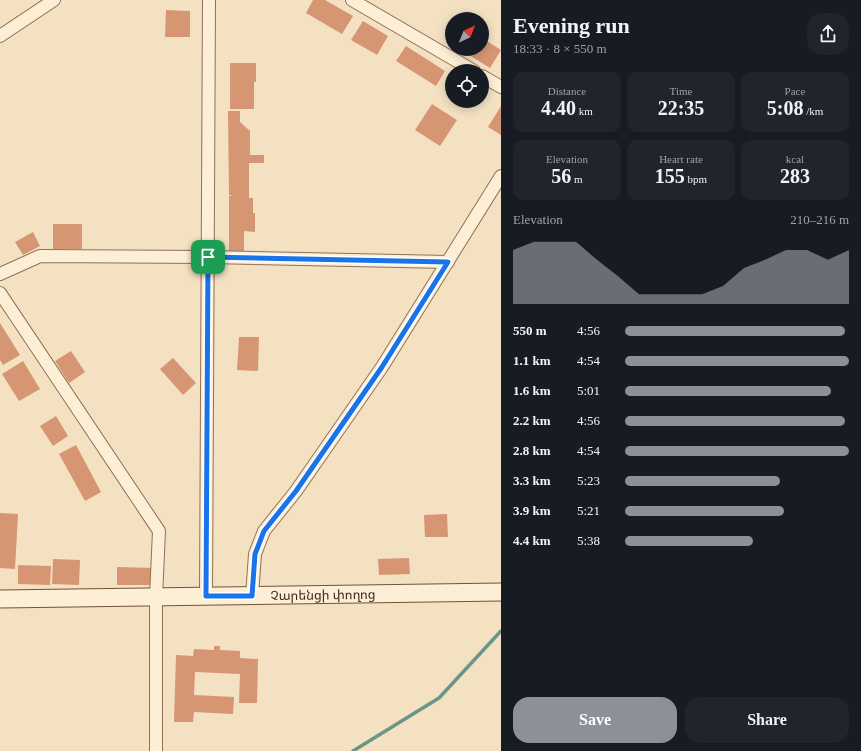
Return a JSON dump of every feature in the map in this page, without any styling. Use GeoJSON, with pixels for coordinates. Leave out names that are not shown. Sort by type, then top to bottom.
{"type":"FeatureCollection","features":[{"type":"Feature","properties":{"kind":"main road","name":"Չարենցի փողոց"},"geometry":{"type":"LineString","coordinates":[[0,599],[501,592]]}},
{"type":"Feature","properties":{"kind":"street"},"geometry":{"type":"LineString","coordinates":[[0,36],[54,0]]}},
{"type":"Feature","properties":{"kind":"street"},"geometry":{"type":"LineString","coordinates":[[206,596],[210,0]]}},
{"type":"Feature","properties":{"kind":"street"},"geometry":{"type":"LineString","coordinates":[[352,0],[462,64]]}},
{"type":"Feature","properties":{"kind":"street"},"geometry":{"type":"LineString","coordinates":[[489,80],[501,87]]}},
{"type":"Feature","properties":{"kind":"street"},"geometry":{"type":"LineString","coordinates":[[252,596],[255,554],[264,531],[296,491],[382,367],[501,176]]}},
{"type":"Feature","properties":{"kind":"street"},"geometry":{"type":"LineString","coordinates":[[0,274],[40,256],[208,257],[448,262]]}},
{"type":"Feature","properties":{"kind":"street"},"geometry":{"type":"LineString","coordinates":[[0,293],[159,531],[156,597],[156,751]]}},
{"type":"Feature","properties":{"kind":"building"},"geometry":{"type":"Polygon","coordinates":[[[313,0],[325,0],[353,16],[342,34],[306,13],[313,0]]]}},
{"type":"Feature","properties":{"kind":"building"},"geometry":{"type":"Polygon","coordinates":[[[166,10],[190,11],[190,37],[165,37],[166,10]]]}},
{"type":"Feature","properties":{"kind":"building"},"geometry":{"type":"Polygon","coordinates":[[[363,21],[388,36],[377,55],[351,40],[363,21]]]}},
{"type":"Feature","properties":{"kind":"building"},"geometry":{"type":"Polygon","coordinates":[[[489,42],[501,50],[490,68],[489,64],[484,64],[471,56],[489,56],[489,42]]]}},
{"type":"Feature","properties":{"kind":"building"},"geometry":{"type":"Polygon","coordinates":[[[406,46],[445,71],[436,86],[396,61],[406,46]]]}},
{"type":"Feature","properties":{"kind":"building"},"geometry":{"type":"Polygon","coordinates":[[[230,63],[256,63],[254,109],[230,109],[230,63]]]}},
{"type":"Feature","properties":{"kind":"building"},"geometry":{"type":"Polygon","coordinates":[[[432,104],[457,120],[440,146],[415,130],[432,104]]]}},
{"type":"Feature","properties":{"kind":"building"},"geometry":{"type":"Polygon","coordinates":[[[501,106],[501,135],[488,127],[501,106]]]}},
{"type":"Feature","properties":{"kind":"building"},"geometry":{"type":"Polygon","coordinates":[[[228,111],[240,111],[240,122],[250,131],[250,155],[264,155],[264,163],[249,163],[249,198],[253,198],[255,232],[244,231],[244,251],[229,251],[229,196],[233,195],[229,195],[228,111]]]}},
{"type":"Feature","properties":{"kind":"building"},"geometry":{"type":"Polygon","coordinates":[[[53,224],[82,224],[82,249],[53,249],[53,224]]]}},
{"type":"Feature","properties":{"kind":"building"},"geometry":{"type":"Polygon","coordinates":[[[33,232],[40,246],[23,255],[15,242],[33,232]]]}},
{"type":"Feature","properties":{"kind":"building"},"geometry":{"type":"Polygon","coordinates":[[[0,323],[20,355],[3,365],[0,360],[0,323]]]}},
{"type":"Feature","properties":{"kind":"building"},"geometry":{"type":"Polygon","coordinates":[[[239,337],[259,337],[258,371],[237,370],[239,337]]]}},
{"type":"Feature","properties":{"kind":"building"},"geometry":{"type":"Polygon","coordinates":[[[71,351],[85,372],[69,383],[55,361],[71,351]]]}},
{"type":"Feature","properties":{"kind":"building"},"geometry":{"type":"Polygon","coordinates":[[[173,358],[196,383],[183,395],[160,369],[173,358]]]}},
{"type":"Feature","properties":{"kind":"building"},"geometry":{"type":"Polygon","coordinates":[[[23,361],[40,389],[19,401],[2,374],[23,361]]]}},
{"type":"Feature","properties":{"kind":"building"},"geometry":{"type":"Polygon","coordinates":[[[56,416],[68,436],[53,446],[40,426],[56,416]]]}},
{"type":"Feature","properties":{"kind":"building"},"geometry":{"type":"Polygon","coordinates":[[[76,445],[101,492],[85,501],[59,454],[76,445]]]}},
{"type":"Feature","properties":{"kind":"building"},"geometry":{"type":"Polygon","coordinates":[[[0,513],[18,514],[15,569],[0,568],[0,513]]]}},
{"type":"Feature","properties":{"kind":"building"},"geometry":{"type":"Polygon","coordinates":[[[447,514],[448,537],[425,537],[424,515],[447,514]]]}},
{"type":"Feature","properties":{"kind":"building"},"geometry":{"type":"Polygon","coordinates":[[[409,558],[410,574],[379,575],[378,559],[409,558]]]}},
{"type":"Feature","properties":{"kind":"building"},"geometry":{"type":"Polygon","coordinates":[[[53,559],[80,560],[79,585],[52,584],[53,559]]]}},
{"type":"Feature","properties":{"kind":"building"},"geometry":{"type":"Polygon","coordinates":[[[18,565],[51,566],[50,585],[18,584],[18,565]]]}},
{"type":"Feature","properties":{"kind":"building"},"geometry":{"type":"Polygon","coordinates":[[[117,567],[155,568],[154,585],[117,585],[117,567]]]}},
{"type":"Feature","properties":{"kind":"building"},"geometry":{"type":"Polygon","coordinates":[[[214,646],[220,646],[220,650],[240,651],[240,658],[258,659],[257,703],[239,703],[240,674],[195,672],[194,695],[234,697],[233,714],[194,712],[193,722],[174,722],[176,655],[193,656],[194,649],[214,650],[214,646]]]}},
{"type":"Feature","properties":{"kind":"waterway"},"geometry":{"type":"LineString","coordinates":[[353,751],[439,698],[501,631]]}},
{"type":"Feature","properties":{"kind":"route"},"geometry":{"type":"LineString","coordinates":[[208,257],[448,262],[382,367],[296,491],[264,531],[255,554],[252,596],[206,596],[208,257]]}}]}
